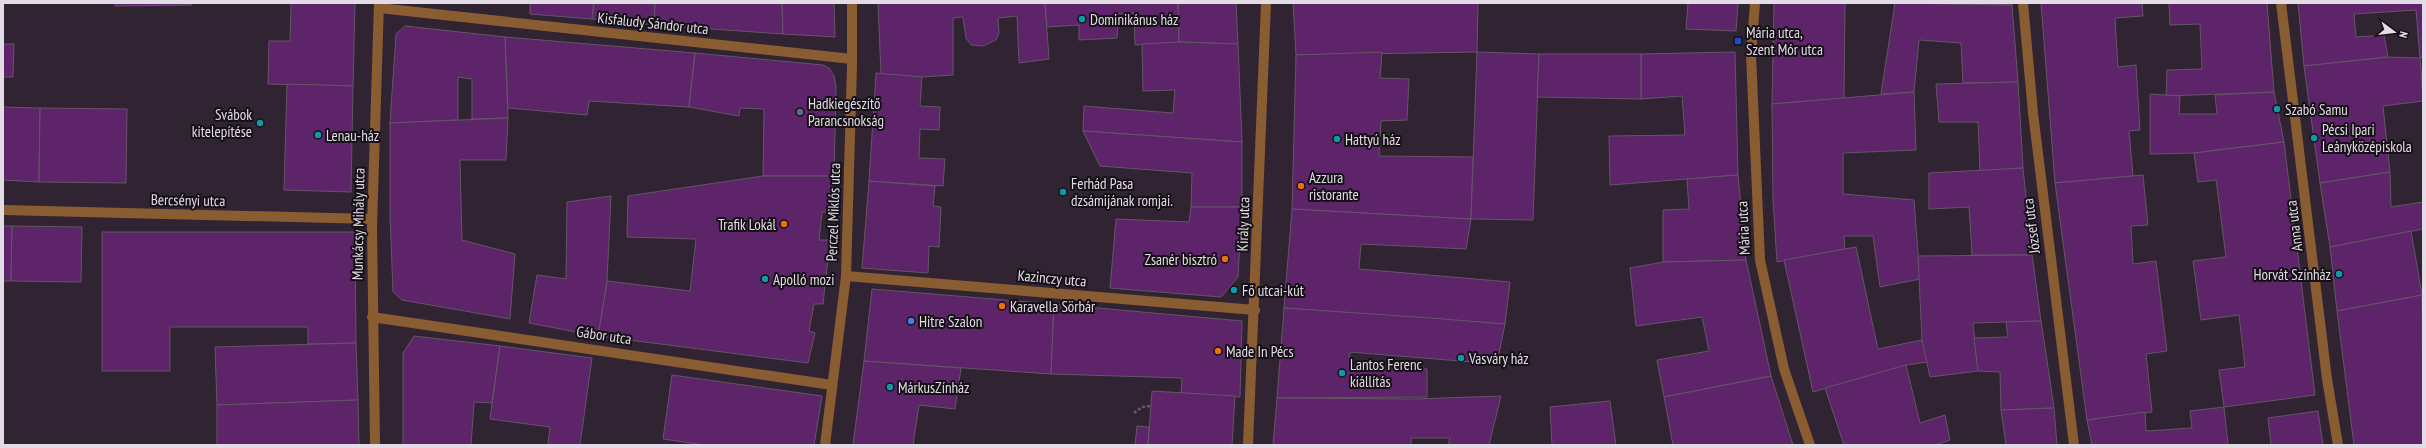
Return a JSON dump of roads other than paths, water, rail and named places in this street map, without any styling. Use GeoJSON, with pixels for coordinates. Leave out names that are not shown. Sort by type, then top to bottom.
{"type":"FeatureCollection","features":[{"type":"Feature","properties":{"kind":"street","name":"Perczel Miklós utca"},"geometry":{"type":"LineString","coordinates":[[824,445],[846,276],[852,59],[852,3]]}},
{"type":"Feature","properties":{"kind":"street","name":"Király utca"},"geometry":{"type":"LineString","coordinates":[[1248,445],[1255,310],[1266,3]]}},
{"type":"Feature","properties":{"kind":"street","name":"Mária utca"},"geometry":{"type":"LineString","coordinates":[[1755,3],[1751,55],[1760,260],[1784,369],[1810,445]]}},
{"type":"Feature","properties":{"kind":"street","name":"József utca"},"geometry":{"type":"LineString","coordinates":[[2023,3],[2033,113],[2074,445]]}},
{"type":"Feature","properties":{"kind":"street","name":"Anna utca"},"geometry":{"type":"LineString","coordinates":[[2281,3],[2327,379],[2338,445]]}},
{"type":"Feature","properties":{"kind":"street","name":"Kisfaludy Sándor utca"},"geometry":{"type":"LineString","coordinates":[[379,5],[852,59]]}},
{"type":"Feature","properties":{"kind":"street","name":"Munkácsy Mihály utca"},"geometry":{"type":"LineString","coordinates":[[375,445],[372,317],[372,220],[379,5]]}},
{"type":"Feature","properties":{"kind":"street","name":"Bercsényi utca"},"geometry":{"type":"LineString","coordinates":[[3,210],[372,220]]}},
{"type":"Feature","properties":{"kind":"street","name":"Kazinczy utca"},"geometry":{"type":"LineString","coordinates":[[846,276],[1255,310]]}},
{"type":"Feature","properties":{"kind":"street","name":"Gábor utca"},"geometry":{"type":"LineString","coordinates":[[372,317],[591,348],[832,385]]}},
{"type":"Feature","properties":{"kind":"place","name":"Dominikánus ház"},"geometry":{"type":"Point","coordinates":[1082,19]}},
{"type":"Feature","properties":{"kind":"place","name":"Mária utca, Szent Mór utca"},"geometry":{"type":"Point","coordinates":[1738,41]}},
{"type":"Feature","properties":{"kind":"place","name":"Szabó Samu"},"geometry":{"type":"Point","coordinates":[2277,109]}},
{"type":"Feature","properties":{"kind":"place","name":"Hadkiegészítő Parancsnokság"},"geometry":{"type":"Point","coordinates":[800,112]}},
{"type":"Feature","properties":{"kind":"place","name":"Svábok kitelepítése"},"geometry":{"type":"Point","coordinates":[260,123]}},
{"type":"Feature","properties":{"kind":"place","name":"Lenau-ház"},"geometry":{"type":"Point","coordinates":[318,135]}},
{"type":"Feature","properties":{"kind":"place","name":"Pécsi Ipari Leányközépiskola"},"geometry":{"type":"Point","coordinates":[2314,138]}},
{"type":"Feature","properties":{"kind":"place","name":"Hattyú ház"},"geometry":{"type":"Point","coordinates":[1337,139]}},
{"type":"Feature","properties":{"kind":"place","name":"Azzura ristorante"},"geometry":{"type":"Point","coordinates":[1301,186]}},
{"type":"Feature","properties":{"kind":"place","name":"Ferhád Pasa dzsámijának romjai."},"geometry":{"type":"Point","coordinates":[1063,192]}},
{"type":"Feature","properties":{"kind":"place","name":"Trafik Lokál"},"geometry":{"type":"Point","coordinates":[784,224]}},
{"type":"Feature","properties":{"kind":"place","name":"Zsanér bisztró"},"geometry":{"type":"Point","coordinates":[1225,259]}},
{"type":"Feature","properties":{"kind":"place","name":"Horvát Színház"},"geometry":{"type":"Point","coordinates":[2339,274]}},
{"type":"Feature","properties":{"kind":"place","name":"Apolló mozi"},"geometry":{"type":"Point","coordinates":[765,279]}},
{"type":"Feature","properties":{"kind":"place","name":"Fő utcai-kút"},"geometry":{"type":"Point","coordinates":[1234,290]}},
{"type":"Feature","properties":{"kind":"place","name":"Karavella Sörbár"},"geometry":{"type":"Point","coordinates":[1002,306]}},
{"type":"Feature","properties":{"kind":"place","name":"Hitre Szalon"},"geometry":{"type":"Point","coordinates":[911,321]}},
{"type":"Feature","properties":{"kind":"place","name":"Made In Pécs"},"geometry":{"type":"Point","coordinates":[1218,351]}},
{"type":"Feature","properties":{"kind":"place","name":"Vasváry ház"},"geometry":{"type":"Point","coordinates":[1461,358]}},
{"type":"Feature","properties":{"kind":"place","name":"Lantos Ferenc kiállítás"},"geometry":{"type":"Point","coordinates":[1342,373]}},
{"type":"Feature","properties":{"kind":"place","name":"MárkusZínház"},"geometry":{"type":"Point","coordinates":[890,387]}}]}
